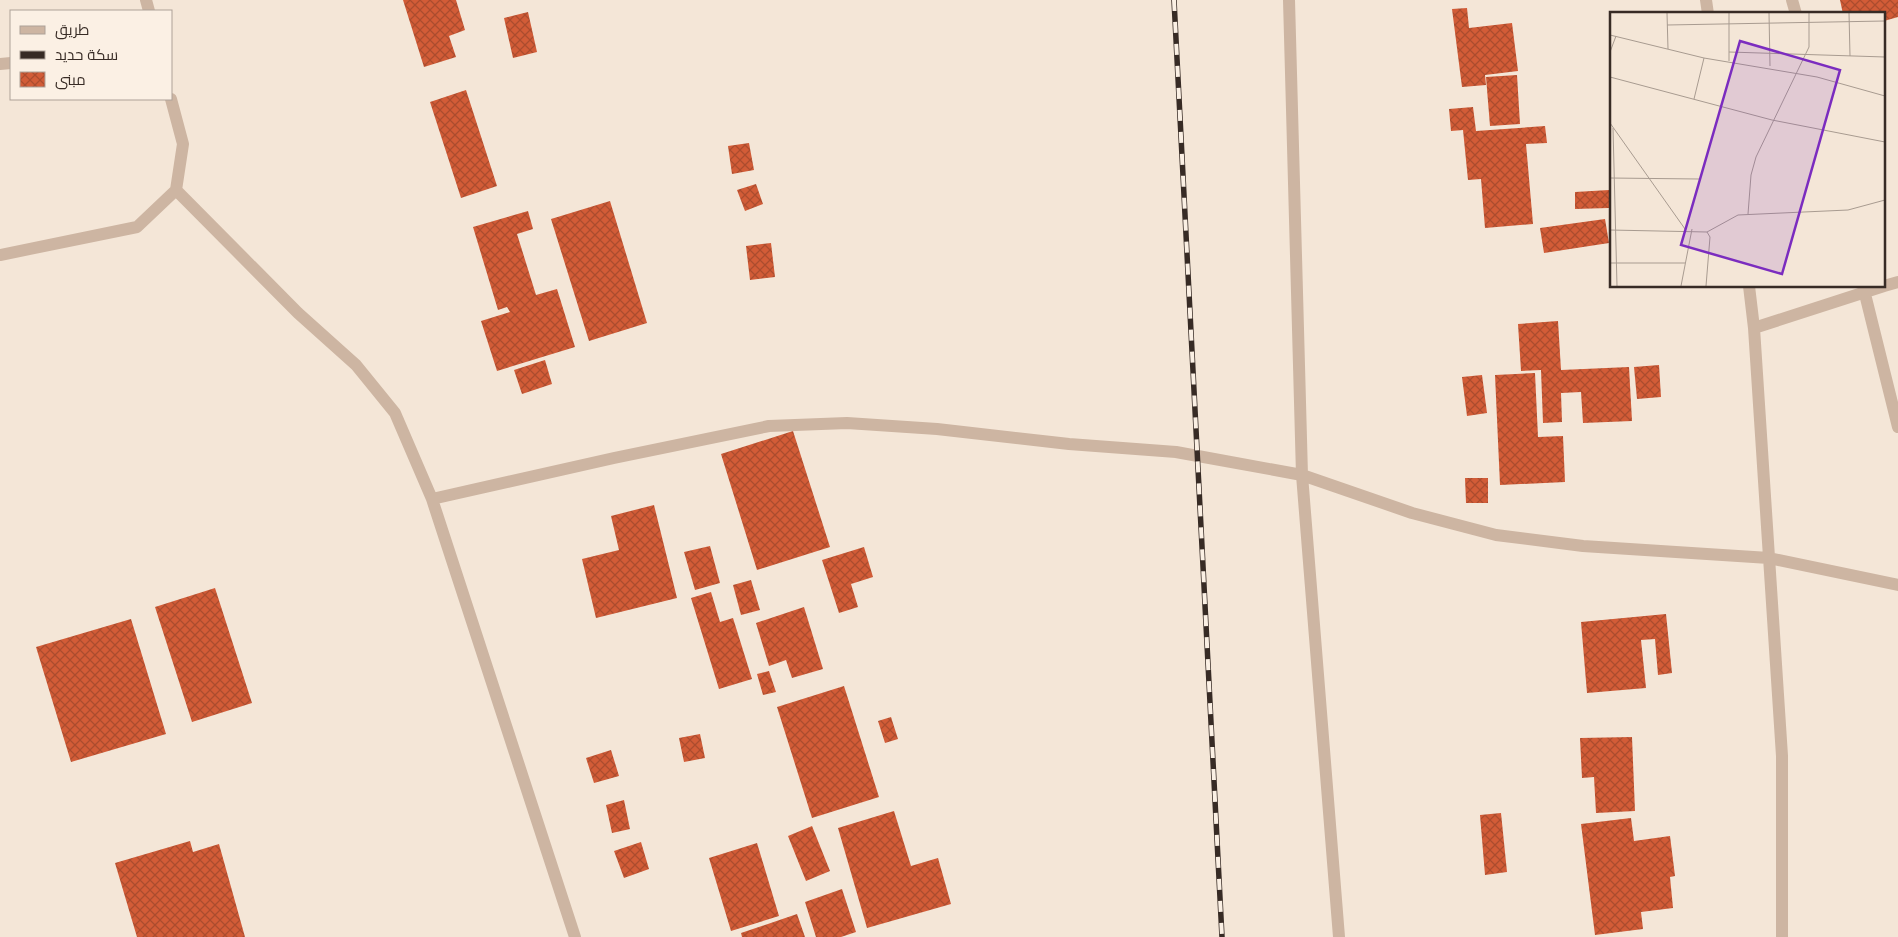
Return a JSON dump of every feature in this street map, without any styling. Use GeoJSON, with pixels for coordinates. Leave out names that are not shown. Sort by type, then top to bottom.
{"type":"FeatureCollection","features":[{"type":"Feature","properties":{"kind":"street"},"geometry":{"type":"LineString","coordinates":[[1290,0],[1302,475],[1339,937]]}},
{"type":"Feature","properties":{"kind":"street"},"geometry":{"type":"LineString","coordinates":[[0,254],[137,227],[176,190],[183,144],[171,100]]}},
{"type":"Feature","properties":{"kind":"street"},"geometry":{"type":"LineString","coordinates":[[176,190],[298,313],[356,365],[395,413],[432,499],[575,937]]}},
{"type":"Feature","properties":{"kind":"street"},"geometry":{"type":"LineString","coordinates":[[1749,288],[1754,328],[1782,756],[1782,937]]}},
{"type":"Feature","properties":{"kind":"street"},"geometry":{"type":"LineString","coordinates":[[1754,328],[1863,289],[1898,427]]}},
{"type":"Feature","properties":{"kind":"street"},"geometry":{"type":"LineString","coordinates":[[432,499],[614,458],[769,426],[847,423],[937,429],[1069,444],[1176,452],[1302,475],[1412,513],[1496,535],[1583,546],[1769,558],[1898,585]]}},
{"type":"Feature","properties":{"kind":"building"},"geometry":{"type":"Polygon","coordinates":[[[403,0],[456,0],[465,30],[449,36],[456,57],[424,67],[403,0]]]}},
{"type":"Feature","properties":{"kind":"building"},"geometry":{"type":"Polygon","coordinates":[[[1840,0],[1898,0],[1898,17],[1886,20],[1886,12],[1843,12],[1840,0]]]}},
{"type":"Feature","properties":{"kind":"building"},"geometry":{"type":"Polygon","coordinates":[[[1467,8],[1469,28],[1512,23],[1518,71],[1485,75],[1486,85],[1462,87],[1452,9],[1467,8]]]}},
{"type":"Feature","properties":{"kind":"building"},"geometry":{"type":"Polygon","coordinates":[[[528,12],[537,52],[513,58],[504,18],[528,12]]]}},
{"type":"Feature","properties":{"kind":"building"},"geometry":{"type":"Polygon","coordinates":[[[1517,75],[1520,124],[1490,126],[1486,77],[1517,75]]]}},
{"type":"Feature","properties":{"kind":"building"},"geometry":{"type":"Polygon","coordinates":[[[466,90],[497,186],[461,198],[430,102],[466,90]]]}},
{"type":"Feature","properties":{"kind":"building"},"geometry":{"type":"Polygon","coordinates":[[[1473,107],[1476,131],[1545,126],[1547,143],[1526,144],[1533,224],[1485,228],[1481,179],[1468,180],[1463,130],[1451,131],[1449,109],[1473,107]]]}},
{"type":"Feature","properties":{"kind":"building"},"geometry":{"type":"Polygon","coordinates":[[[749,143],[754,170],[732,174],[728,146],[749,143]]]}},
{"type":"Feature","properties":{"kind":"building"},"geometry":{"type":"Polygon","coordinates":[[[756,184],[763,204],[745,211],[737,190],[756,184]]]}},
{"type":"Feature","properties":{"kind":"building"},"geometry":{"type":"Polygon","coordinates":[[[1609,190],[1609,208],[1575,209],[1575,192],[1609,190]]]}},
{"type":"Feature","properties":{"kind":"building"},"geometry":{"type":"Polygon","coordinates":[[[610,201],[647,323],[589,341],[551,219],[610,201]]]}},
{"type":"Feature","properties":{"kind":"building"},"geometry":{"type":"Polygon","coordinates":[[[528,211],[533,229],[517,234],[536,295],[557,289],[575,347],[497,371],[481,321],[510,312],[507,307],[498,310],[473,227],[528,211]]]}},
{"type":"Feature","properties":{"kind":"building"},"geometry":{"type":"Polygon","coordinates":[[[1605,219],[1609,243],[1544,253],[1540,228],[1605,219]]]}},
{"type":"Feature","properties":{"kind":"building"},"geometry":{"type":"Polygon","coordinates":[[[771,243],[775,277],[750,280],[746,246],[771,243]]]}},
{"type":"Feature","properties":{"kind":"building"},"geometry":{"type":"Polygon","coordinates":[[[1558,321],[1561,370],[1629,367],[1632,421],[1583,423],[1581,392],[1561,393],[1562,422],[1543,423],[1541,370],[1521,371],[1518,324],[1558,321]]]}},
{"type":"Feature","properties":{"kind":"building"},"geometry":{"type":"Polygon","coordinates":[[[545,360],[552,384],[522,394],[514,370],[545,360]]]}},
{"type":"Feature","properties":{"kind":"building"},"geometry":{"type":"Polygon","coordinates":[[[1659,365],[1661,397],[1637,399],[1634,367],[1659,365]]]}},
{"type":"Feature","properties":{"kind":"building"},"geometry":{"type":"Polygon","coordinates":[[[1535,373],[1538,437],[1563,436],[1565,482],[1500,485],[1495,375],[1535,373]]]}},
{"type":"Feature","properties":{"kind":"building"},"geometry":{"type":"Polygon","coordinates":[[[1482,375],[1487,413],[1467,416],[1462,377],[1482,375]]]}},
{"type":"Feature","properties":{"kind":"building"},"geometry":{"type":"Polygon","coordinates":[[[793,431],[830,547],[757,570],[721,454],[793,431]]]}},
{"type":"Feature","properties":{"kind":"building"},"geometry":{"type":"Polygon","coordinates":[[[1465,478],[1488,478],[1488,503],[1466,503],[1465,478]]]}},
{"type":"Feature","properties":{"kind":"building"},"geometry":{"type":"Polygon","coordinates":[[[654,505],[677,598],[596,618],[582,559],[619,550],[611,516],[654,505]]]}},
{"type":"Feature","properties":{"kind":"building"},"geometry":{"type":"Polygon","coordinates":[[[710,546],[720,583],[695,590],[684,552],[710,546]]]}},
{"type":"Feature","properties":{"kind":"building"},"geometry":{"type":"Polygon","coordinates":[[[864,547],[873,577],[851,584],[858,607],[839,613],[822,560],[864,547]]]}},
{"type":"Feature","properties":{"kind":"building"},"geometry":{"type":"Polygon","coordinates":[[[751,580],[760,610],[741,615],[733,585],[751,580]]]}},
{"type":"Feature","properties":{"kind":"building"},"geometry":{"type":"Polygon","coordinates":[[[215,588],[252,703],[192,722],[155,607],[215,588]]]}},
{"type":"Feature","properties":{"kind":"building"},"geometry":{"type":"Polygon","coordinates":[[[711,592],[720,622],[733,618],[752,679],[719,689],[691,598],[711,592]]]}},
{"type":"Feature","properties":{"kind":"building"},"geometry":{"type":"Polygon","coordinates":[[[804,607],[823,669],[792,678],[786,660],[769,666],[756,623],[804,607]]]}},
{"type":"Feature","properties":{"kind":"building"},"geometry":{"type":"Polygon","coordinates":[[[1666,614],[1672,673],[1658,675],[1655,639],[1641,640],[1646,688],[1587,693],[1581,622],[1666,614]]]}},
{"type":"Feature","properties":{"kind":"building"},"geometry":{"type":"Polygon","coordinates":[[[131,619],[166,734],[71,762],[36,647],[131,619]]]}},
{"type":"Feature","properties":{"kind":"building"},"geometry":{"type":"Polygon","coordinates":[[[769,671],[776,692],[763,695],[757,674],[769,671]]]}},
{"type":"Feature","properties":{"kind":"building"},"geometry":{"type":"Polygon","coordinates":[[[844,686],[879,797],[812,818],[777,707],[844,686]]]}},
{"type":"Feature","properties":{"kind":"building"},"geometry":{"type":"Polygon","coordinates":[[[891,717],[898,739],[885,743],[878,721],[891,717]]]}},
{"type":"Feature","properties":{"kind":"building"},"geometry":{"type":"Polygon","coordinates":[[[700,734],[705,758],[684,762],[679,738],[700,734]]]}},
{"type":"Feature","properties":{"kind":"building"},"geometry":{"type":"Polygon","coordinates":[[[1632,737],[1635,811],[1596,813],[1594,777],[1582,778],[1580,738],[1632,737]]]}},
{"type":"Feature","properties":{"kind":"building"},"geometry":{"type":"Polygon","coordinates":[[[611,750],[619,776],[594,783],[586,758],[611,750]]]}},
{"type":"Feature","properties":{"kind":"building"},"geometry":{"type":"Polygon","coordinates":[[[624,800],[630,829],[612,833],[606,805],[624,800]]]}},
{"type":"Feature","properties":{"kind":"building"},"geometry":{"type":"Polygon","coordinates":[[[894,811],[911,866],[938,858],[951,904],[867,928],[838,828],[894,811]]]}},
{"type":"Feature","properties":{"kind":"building"},"geometry":{"type":"Polygon","coordinates":[[[1501,813],[1507,872],[1485,875],[1480,815],[1501,813]]]}},
{"type":"Feature","properties":{"kind":"building"},"geometry":{"type":"Polygon","coordinates":[[[1631,818],[1634,841],[1670,836],[1675,876],[1670,877],[1673,908],[1641,912],[1643,929],[1595,935],[1581,824],[1631,818]]]}},
{"type":"Feature","properties":{"kind":"building"},"geometry":{"type":"Polygon","coordinates":[[[812,826],[830,871],[806,881],[788,836],[812,826]]]}},
{"type":"Feature","properties":{"kind":"building"},"geometry":{"type":"Polygon","coordinates":[[[190,841],[193,852],[219,844],[245,937],[137,937],[115,863],[190,841]]]}},
{"type":"Feature","properties":{"kind":"building"},"geometry":{"type":"Polygon","coordinates":[[[641,842],[649,869],[624,878],[614,851],[641,842]]]}},
{"type":"Feature","properties":{"kind":"building"},"geometry":{"type":"Polygon","coordinates":[[[757,843],[779,916],[731,931],[709,858],[757,843]]]}},
{"type":"Feature","properties":{"kind":"building"},"geometry":{"type":"Polygon","coordinates":[[[842,889],[856,932],[841,937],[816,937],[805,902],[842,889]]]}},
{"type":"Feature","properties":{"kind":"building"},"geometry":{"type":"Polygon","coordinates":[[[797,914],[805,937],[742,937],[741,933],[797,914]]]}},
{"type":"Feature","properties":{"kind":"railway"},"geometry":{"type":"LineString","coordinates":[[1174,0],[1222,937]]}}]}
